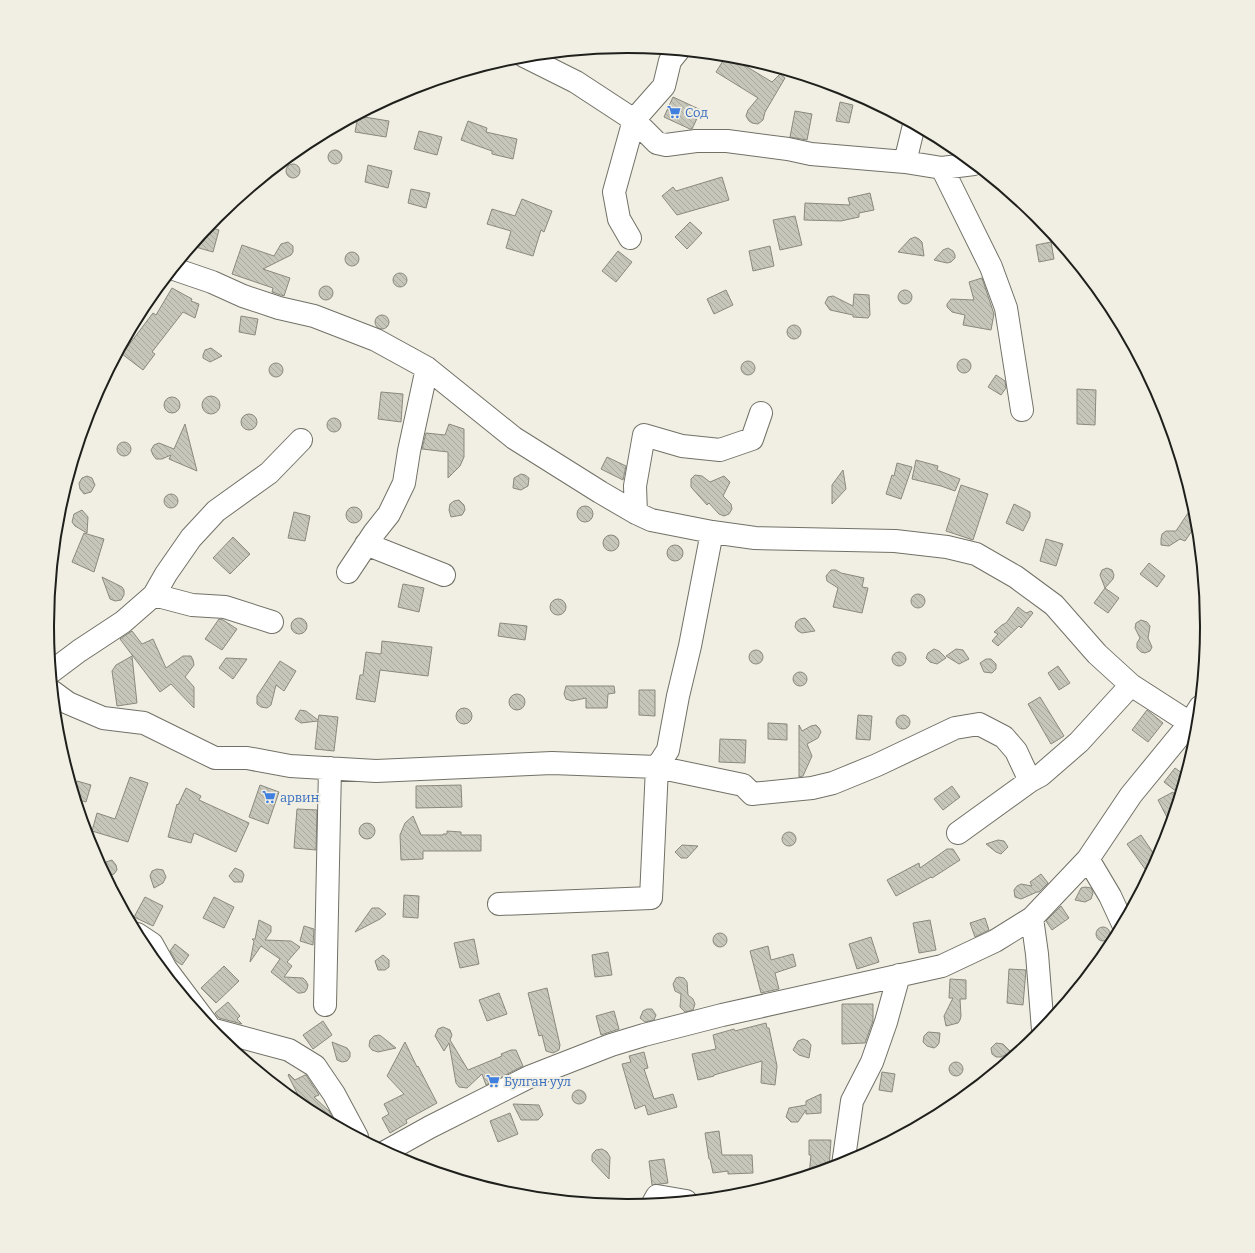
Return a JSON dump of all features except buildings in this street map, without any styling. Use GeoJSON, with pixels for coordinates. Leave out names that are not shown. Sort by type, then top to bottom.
{"type":"FeatureCollection","features":[{"type":"Feature","properties":{"kind":"street"},"geometry":{"type":"LineString","coordinates":[[630,238],[619,219],[614,192],[634,120],[664,86],[670,61],[675,55]]}},
{"type":"Feature","properties":{"kind":"street"},"geometry":{"type":"LineString","coordinates":[[534,61],[576,82],[634,120],[657,143],[666,145],[696,141],[727,141],[811,154],[905,162],[942,168],[967,165]]}},
{"type":"Feature","properties":{"kind":"street"},"geometry":{"type":"LineString","coordinates":[[905,162],[913,129]]}},
{"type":"Feature","properties":{"kind":"street"},"geometry":{"type":"LineString","coordinates":[[942,168],[990,267],[1006,308],[1022,410]]}},
{"type":"Feature","properties":{"kind":"street"},"geometry":{"type":"LineString","coordinates":[[179,270],[212,282],[243,296],[279,308],[314,316],[376,340],[427,368],[514,438],[600,492],[651,520],[712,532],[755,538],[894,541],[947,547],[976,554],[1016,577],[1054,606],[1098,654],[1131,685],[1193,720]]}},
{"type":"Feature","properties":{"kind":"street"},"geometry":{"type":"LineString","coordinates":[[348,572],[366,544],[389,514],[404,483],[427,368]]}},
{"type":"Feature","properties":{"kind":"street"},"geometry":{"type":"LineString","coordinates":[[636,513],[635,486],[644,435],[682,446],[720,450],[752,440],[761,413]]}},
{"type":"Feature","properties":{"kind":"street"},"geometry":{"type":"LineString","coordinates":[[56,669],[79,651],[123,622],[154,595],[166,574],[191,538],[216,511],[269,473],[301,440]]}},
{"type":"Feature","properties":{"kind":"street"},"geometry":{"type":"LineString","coordinates":[[498,904],[651,898],[656,767],[668,750],[712,532]]}},
{"type":"Feature","properties":{"kind":"street"},"geometry":{"type":"LineString","coordinates":[[366,544],[444,575]]}},
{"type":"Feature","properties":{"kind":"street"},"geometry":{"type":"LineString","coordinates":[[154,595],[192,605],[225,607],[272,622]]}},
{"type":"Feature","properties":{"kind":"street"},"geometry":{"type":"LineString","coordinates":[[958,833],[1030,781],[1041,775],[1079,742],[1131,685]]}},
{"type":"Feature","properties":{"kind":"street"},"geometry":{"type":"LineString","coordinates":[[58,696],[68,703],[102,718],[144,723],[215,758],[247,758],[290,766],[376,771],[552,763],[656,767],[743,785],[752,794],[812,788],[833,783],[870,768],[955,728],[979,724],[1004,738],[1016,751],[1030,781]]}},
{"type":"Feature","properties":{"kind":"street"},"geometry":{"type":"LineString","coordinates":[[391,1148],[529,1077],[611,1045],[722,1015],[942,966],[995,941],[1032,918],[1088,859],[1131,794],[1192,727]]}},
{"type":"Feature","properties":{"kind":"street"},"geometry":{"type":"LineString","coordinates":[[324,1005],[330,768]]}},
{"type":"Feature","properties":{"kind":"street"},"geometry":{"type":"LineString","coordinates":[[1088,859],[1121,918]]}},
{"type":"Feature","properties":{"kind":"street"},"geometry":{"type":"LineString","coordinates":[[1032,918],[1037,954],[1042,1022]]}},
{"type":"Feature","properties":{"kind":"street"},"geometry":{"type":"LineString","coordinates":[[149,942],[152,944],[158,955]]}},
{"type":"Feature","properties":{"kind":"street"},"geometry":{"type":"LineString","coordinates":[[844,1157],[852,1101],[872,1062],[886,1022],[899,975]]}},
{"type":"Feature","properties":{"kind":"street"},"geometry":{"type":"LineString","coordinates":[[222,1032],[289,1050],[315,1066],[334,1094],[353,1130]]}},
{"type":"Feature","properties":{"kind":"street"},"geometry":{"type":"LineString","coordinates":[[655,1199],[657,1196],[671,1198]]}},
{"type":"Feature","properties":{"kind":"place","name":"Сод"},"geometry":{"type":"Point","coordinates":[674,112]}},
{"type":"Feature","properties":{"kind":"place","name":"арвин"},"geometry":{"type":"Point","coordinates":[269,797]}},
{"type":"Feature","properties":{"kind":"place","name":"Булган уул"},"geometry":{"type":"Point","coordinates":[493,1081]}}]}
